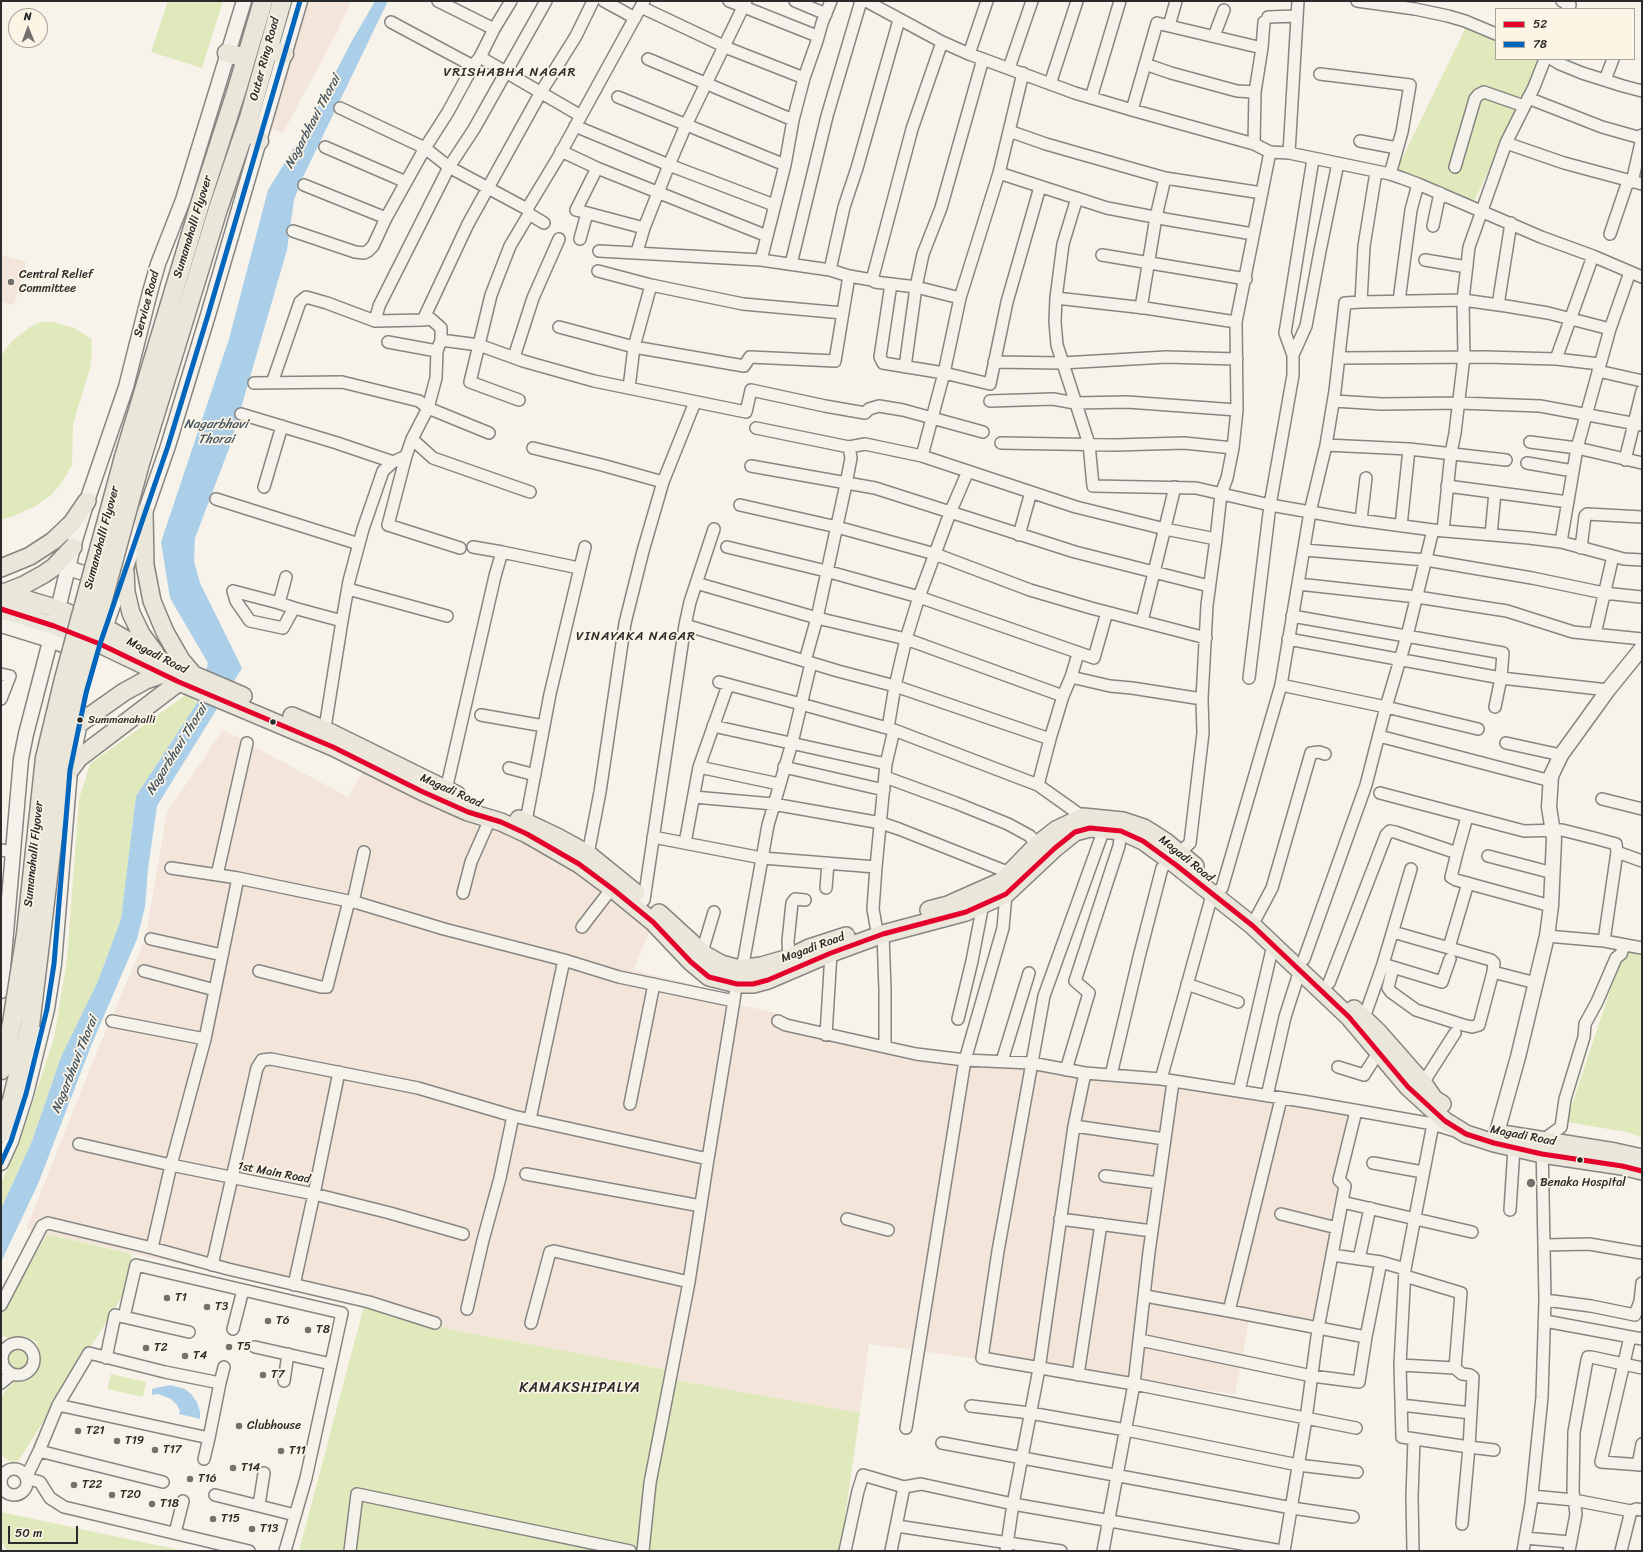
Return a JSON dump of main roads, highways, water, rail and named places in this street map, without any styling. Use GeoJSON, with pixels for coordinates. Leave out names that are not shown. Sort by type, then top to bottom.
{"type":"FeatureCollection","features":[{"type":"Feature","properties":{"kind":"highway","name":"Outer Ring Road"},"geometry":{"type":"LineString","coordinates":[[258,18],[263,1]]}},
{"type":"Feature","properties":{"kind":"highway","name":"Outer Ring Road"},"geometry":{"type":"LineString","coordinates":[[249,118],[276,51],[282,1]]}},
{"type":"Feature","properties":{"kind":"highway","name":"Sumanahalli Flyover"},"geometry":{"type":"LineString","coordinates":[[1,1132],[12,1100],[30,1026],[62,761],[132,459],[198,211],[258,18]]}},
{"type":"Feature","properties":{"kind":"highway"},"geometry":{"type":"LineString","coordinates":[[227,53],[246,58]]}},
{"type":"Feature","properties":{"kind":"highway","name":"Sumanahalli Flyover"},"geometry":{"type":"LineString","coordinates":[[1,1070],[12,1024],[26,934],[45,758],[66,671],[132,459],[249,118]]}},
{"type":"Feature","properties":{"kind":"highway"},"geometry":{"type":"LineString","coordinates":[[249,118],[259,140]]}},
{"type":"Feature","properties":{"kind":"main road"},"geometry":{"type":"LineString","coordinates":[[1,568],[30,556],[53,541],[72,522],[87,501]]}},
{"type":"Feature","properties":{"kind":"main road"},"geometry":{"type":"LineString","coordinates":[[70,770],[79,758],[89,750],[191,680],[165,632],[152,601],[145,565],[144,513]]}},
{"type":"Feature","properties":{"kind":"main road"},"geometry":{"type":"LineString","coordinates":[[2,592],[24,585],[44,574],[59,562],[73,547]]}},
{"type":"Feature","properties":{"kind":"main road"},"geometry":{"type":"LineString","coordinates":[[80,723],[124,692],[164,668],[135,623],[128,603],[123,578]]}},
{"type":"Feature","properties":{"kind":"main road","name":"Magadi Road"},"geometry":{"type":"LineString","coordinates":[[2,592],[58,609],[101,643]]}},
{"type":"Feature","properties":{"kind":"main road","name":"Magadi Road"},"geometry":{"type":"LineString","coordinates":[[1,609],[52,633],[101,643],[164,668],[324,736],[461,797],[526,821],[588,854],[605,867],[702,952],[721,964],[737,985]]}},
{"type":"Feature","properties":{"kind":"main road","name":"Magadi Road"},"geometry":{"type":"LineString","coordinates":[[324,736],[421,791],[468,812],[501,822],[527,834],[579,864],[612,888],[653,922],[691,962],[709,977],[737,985],[753,984],[768,980],[880,930],[948,905],[1002,881],[1037,845],[1056,830],[1082,817],[1123,821],[1144,828],[1154,834],[1175,857],[1217,892],[1273,945],[1329,983],[1379,1033],[1434,1099],[1462,1119],[1514,1148],[1542,1147],[1615,1152],[1642,1158]]}},
{"type":"Feature","properties":{"kind":"main road","name":"Magadi Road"},"geometry":{"type":"LineString","coordinates":[[737,985],[760,966],[789,958],[809,948],[880,930],[966,912],[1006,894],[1055,848],[1075,832],[1090,828],[1121,831],[1175,857]]}},
{"type":"Feature","properties":{"kind":"main road","name":"Magadi Road"},"geometry":{"type":"LineString","coordinates":[[1217,892],[1256,918],[1302,965],[1349,1017],[1408,1088],[1445,1121],[1466,1134],[1542,1147],[1642,1171]]}},
{"type":"Feature","properties":{"kind":"water","name":"Nagarbhavi Thorai"},"geometry":{"type":"Polygon","coordinates":[[[377,1],[388,1],[303,177],[294,200],[287,250],[230,446],[195,538],[194,561],[200,583],[242,668],[157,806],[148,869],[145,907],[137,939],[91,1046],[38,1184],[1,1262],[1,1209],[32,1141],[61,1057],[98,981],[121,919],[136,796],[197,703],[208,663],[170,598],[161,542],[229,339],[268,190],[295,146],[302,141],[353,42],[377,1]]]}},
{"type":"Feature","properties":{"kind":"water"},"geometry":{"type":"Polygon","coordinates":[[[170,1385],[185,1389],[191,1394],[197,1402],[200,1412],[200,1419],[179,1414],[180,1411],[177,1405],[171,1399],[158,1394],[152,1395],[152,1389],[170,1385]]]}},
{"type":"Feature","properties":{"kind":"waterway","name":"Nagarbhavi Thorai"},"geometry":{"type":"LineString","coordinates":[[301,142],[353,42],[377,1]]}},
{"type":"Feature","properties":{"kind":"place","name":"Central Relief Committee"},"geometry":{"type":"Point","coordinates":[11,282]}},
{"type":"Feature","properties":{"kind":"place","name":"Summanahalli"},"geometry":{"type":"Point","coordinates":[80,720]}},
{"type":"Feature","properties":{"kind":"place","name":"Benaka Hospital"},"geometry":{"type":"Point","coordinates":[1531,1183]}},
{"type":"Feature","properties":{"kind":"place","name":"T1"},"geometry":{"type":"Point","coordinates":[167,1298]}},
{"type":"Feature","properties":{"kind":"place","name":"T3"},"geometry":{"type":"Point","coordinates":[207,1307]}},
{"type":"Feature","properties":{"kind":"place","name":"T6"},"geometry":{"type":"Point","coordinates":[268,1321]}},
{"type":"Feature","properties":{"kind":"place","name":"T8"},"geometry":{"type":"Point","coordinates":[308,1330]}},
{"type":"Feature","properties":{"kind":"place","name":"T5"},"geometry":{"type":"Point","coordinates":[229,1347]}},
{"type":"Feature","properties":{"kind":"place","name":"T2"},"geometry":{"type":"Point","coordinates":[146,1348]}},
{"type":"Feature","properties":{"kind":"place","name":"T4"},"geometry":{"type":"Point","coordinates":[185,1356]}},
{"type":"Feature","properties":{"kind":"place","name":"T7"},"geometry":{"type":"Point","coordinates":[263,1375]}},
{"type":"Feature","properties":{"kind":"place","name":"Clubhouse"},"geometry":{"type":"Point","coordinates":[239,1426]}},
{"type":"Feature","properties":{"kind":"place","name":"T21"},"geometry":{"type":"Point","coordinates":[78,1431]}},
{"type":"Feature","properties":{"kind":"place","name":"T19"},"geometry":{"type":"Point","coordinates":[117,1441]}},
{"type":"Feature","properties":{"kind":"place","name":"T17"},"geometry":{"type":"Point","coordinates":[155,1450]}},
{"type":"Feature","properties":{"kind":"place","name":"T11"},"geometry":{"type":"Point","coordinates":[281,1451]}},
{"type":"Feature","properties":{"kind":"place","name":"T14"},"geometry":{"type":"Point","coordinates":[233,1468]}},
{"type":"Feature","properties":{"kind":"place","name":"T16"},"geometry":{"type":"Point","coordinates":[190,1479]}},
{"type":"Feature","properties":{"kind":"place","name":"T22"},"geometry":{"type":"Point","coordinates":[74,1485]}},
{"type":"Feature","properties":{"kind":"place","name":"T20"},"geometry":{"type":"Point","coordinates":[112,1495]}},
{"type":"Feature","properties":{"kind":"place","name":"T18"},"geometry":{"type":"Point","coordinates":[152,1504]}},
{"type":"Feature","properties":{"kind":"place","name":"T15"},"geometry":{"type":"Point","coordinates":[213,1519]}},
{"type":"Feature","properties":{"kind":"place","name":"T13"},"geometry":{"type":"Point","coordinates":[252,1529]}},
{"type":"Feature","properties":{"kind":"district","name":"VRISHABHA NAGAR"},"geometry":{"type":"Point","coordinates":[510,73]}},
{"type":"Feature","properties":{"kind":"district","name":"VINAYAKA NAGAR"},"geometry":{"type":"Point","coordinates":[636,637]}},
{"type":"Feature","properties":{"kind":"district","name":"KAMAKSHIPALYA"},"geometry":{"type":"Point","coordinates":[580,1388]}}]}
